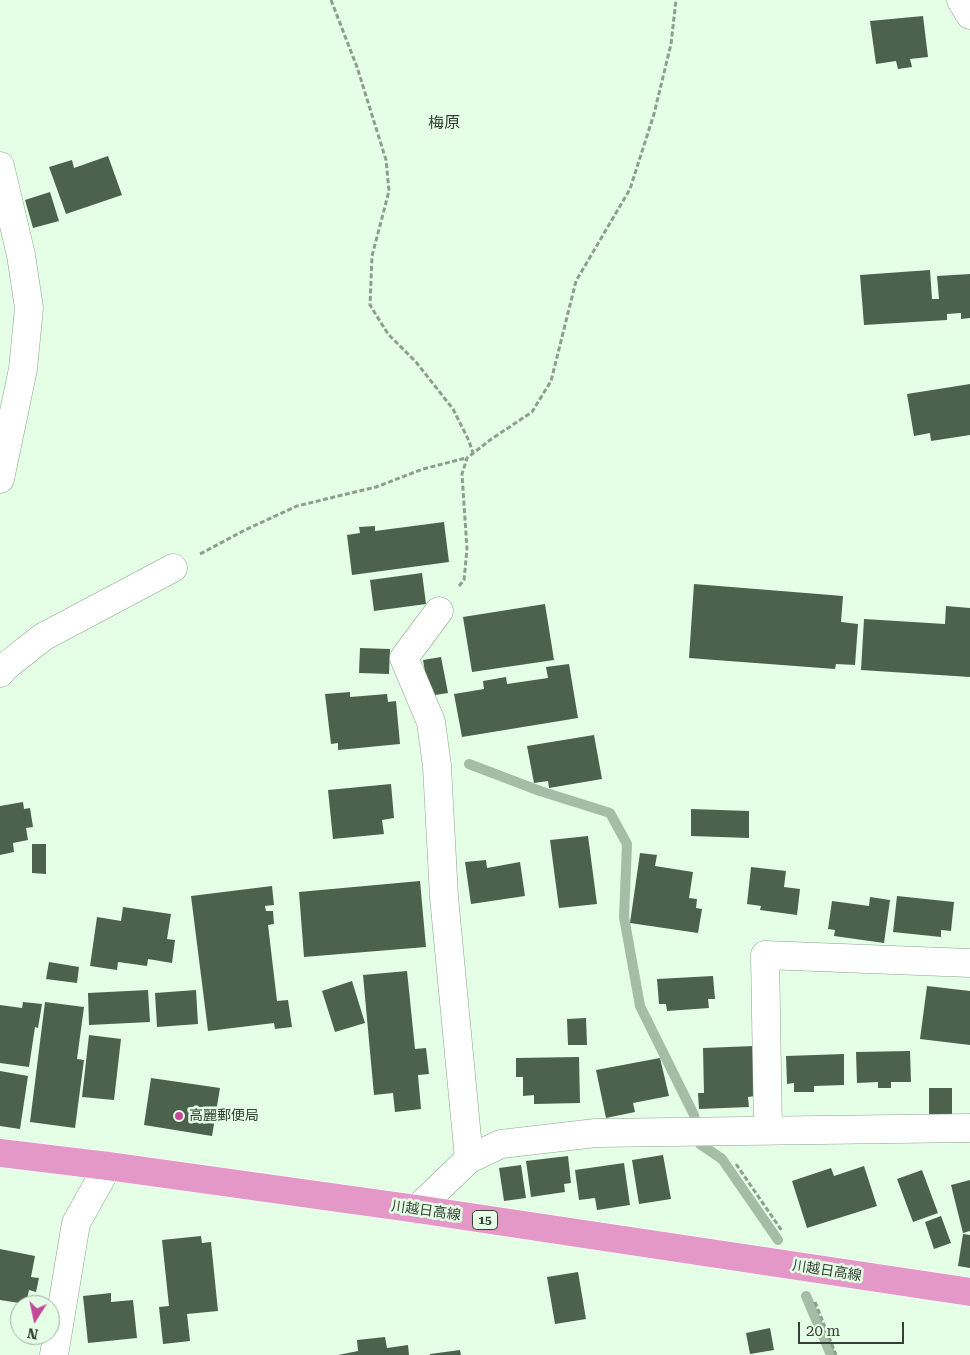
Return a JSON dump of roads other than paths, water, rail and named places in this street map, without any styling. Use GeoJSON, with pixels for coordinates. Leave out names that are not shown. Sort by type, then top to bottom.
{"type":"FeatureCollection","features":[{"type":"Feature","properties":{"kind":"main road","name":"川越日高線"},"geometry":{"type":"LineString","coordinates":[[0,1153],[108,1166],[417,1210],[970,1292]]}},
{"type":"Feature","properties":{"kind":"street"},"geometry":{"type":"LineString","coordinates":[[961,0],[970,15]]}},
{"type":"Feature","properties":{"kind":"street"},"geometry":{"type":"LineString","coordinates":[[0,166],[21,255],[29,308],[23,369],[0,479]]}},
{"type":"Feature","properties":{"kind":"street"},"geometry":{"type":"LineString","coordinates":[[0,673],[43,637],[173,568]]}},
{"type":"Feature","properties":{"kind":"street"},"geometry":{"type":"LineString","coordinates":[[439,611],[404,658],[431,722],[437,766],[444,897],[469,1159]]}},
{"type":"Feature","properties":{"kind":"street"},"geometry":{"type":"LineString","coordinates":[[768,1130],[765,955],[970,962]]}},
{"type":"Feature","properties":{"kind":"street"},"geometry":{"type":"LineString","coordinates":[[417,1210],[469,1159],[500,1144],[596,1132],[970,1128]]}},
{"type":"Feature","properties":{"kind":"street"},"geometry":{"type":"LineString","coordinates":[[54,1355],[76,1224],[108,1166]]}},
{"type":"Feature","properties":{"kind":"waterway"},"geometry":{"type":"LineString","coordinates":[[469,764],[540,791],[610,813],[627,844],[624,917],[640,1006],[694,1115],[700,1144],[722,1159],[778,1240]]}},
{"type":"Feature","properties":{"kind":"waterway"},"geometry":{"type":"LineString","coordinates":[[806,1296],[831,1355]]}},
{"type":"Feature","properties":{"kind":"place","name":"高麗郵便局"},"geometry":{"type":"Point","coordinates":[179,1116]}},
{"type":"Feature","properties":{"kind":"district","name":"梅原"},"geometry":{"type":"Point","coordinates":[444,123]}}]}
